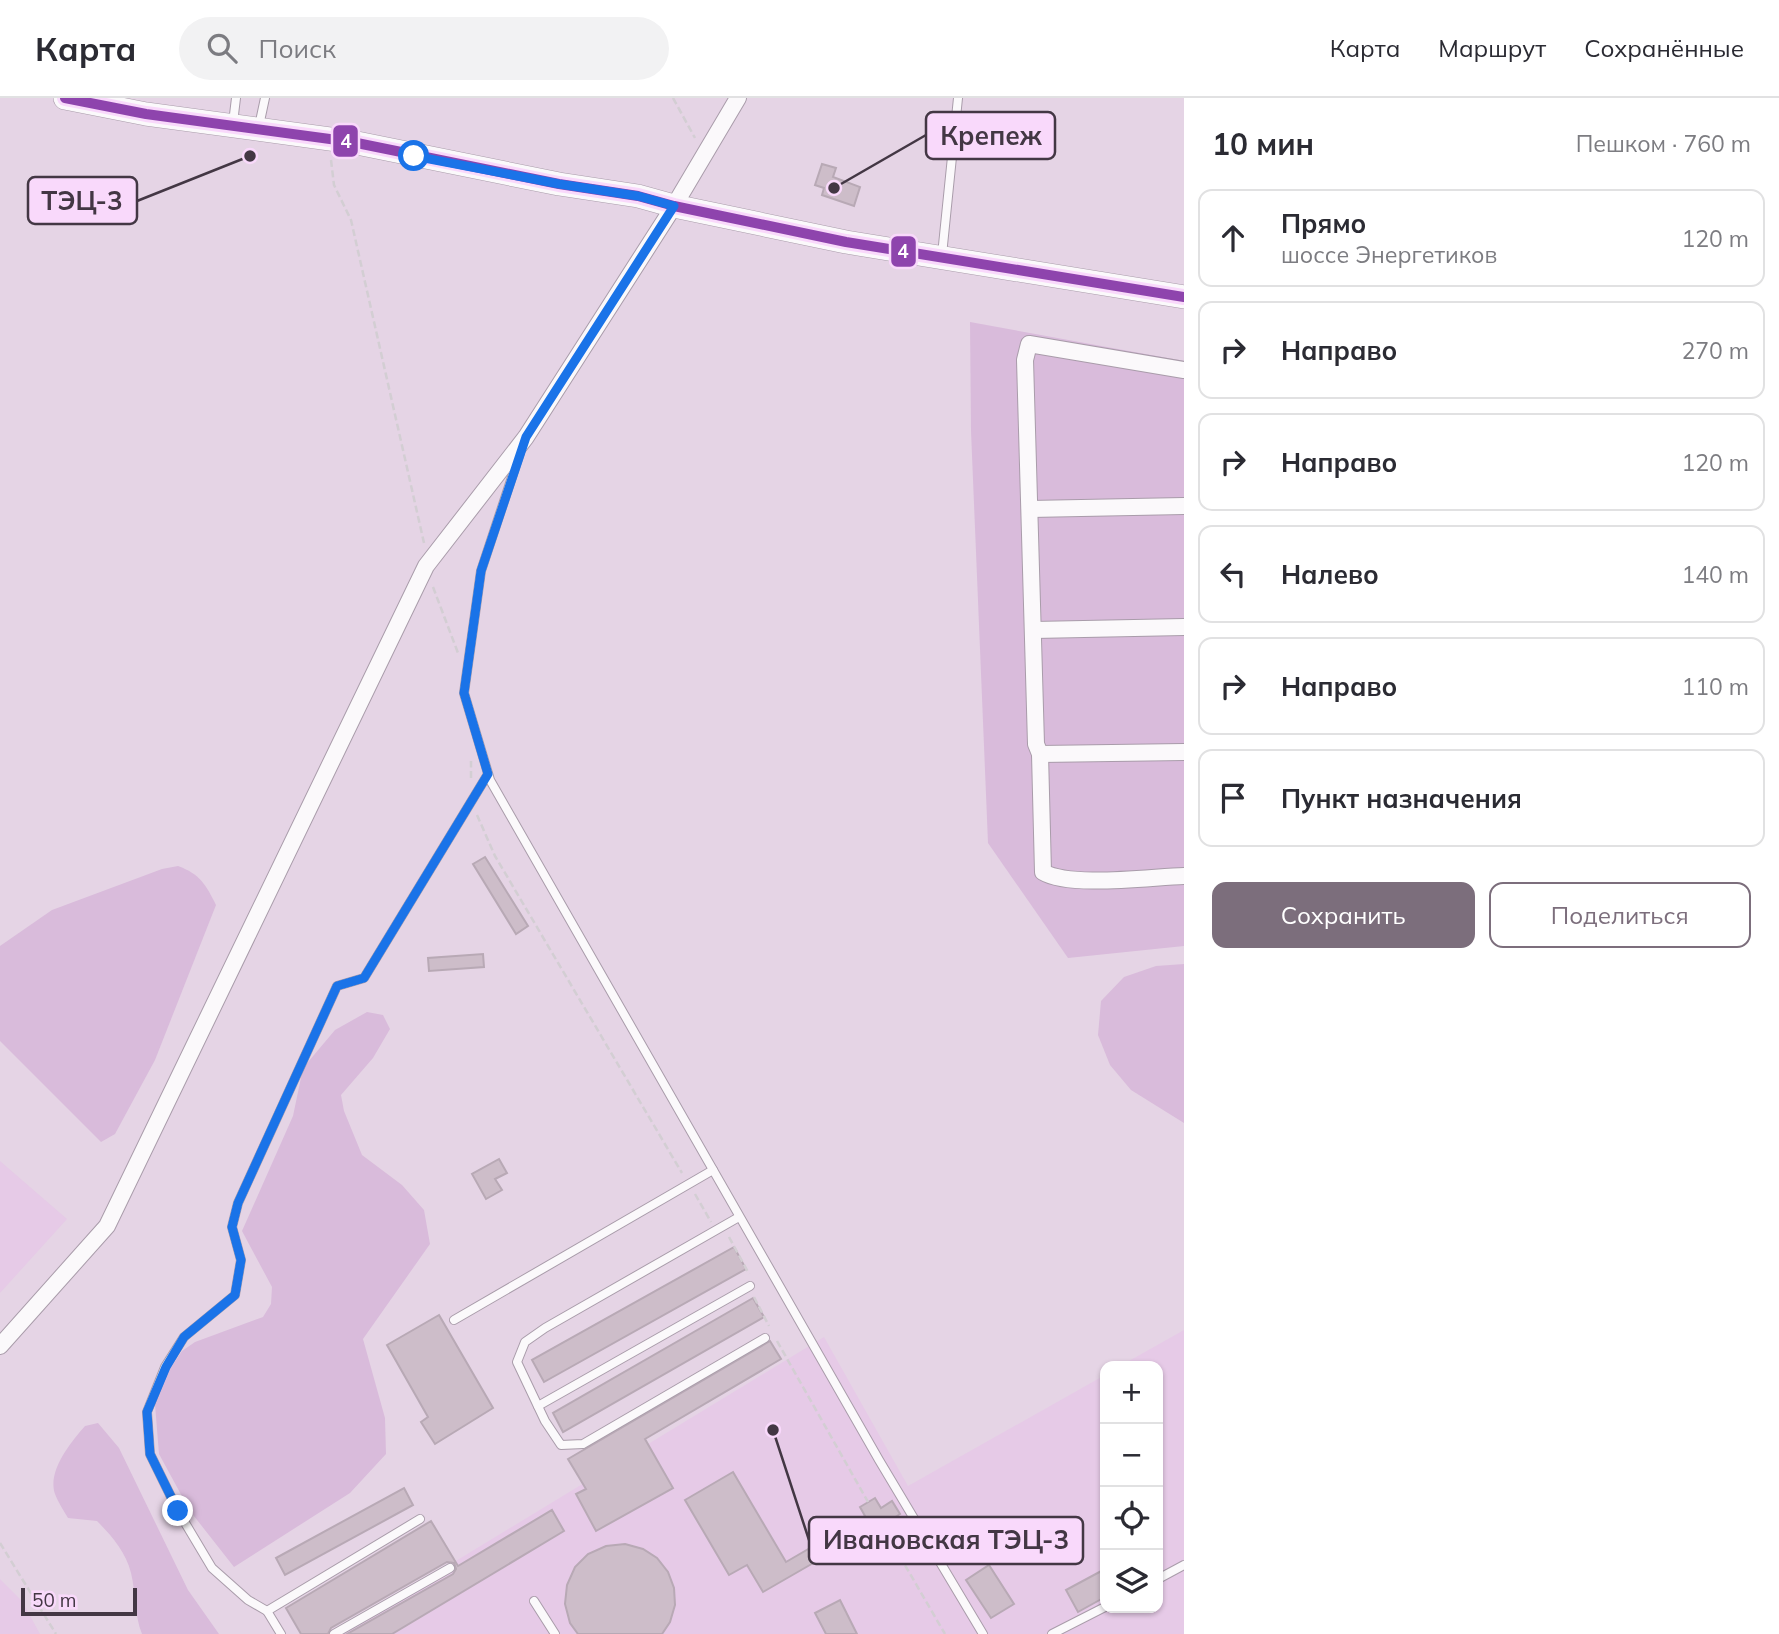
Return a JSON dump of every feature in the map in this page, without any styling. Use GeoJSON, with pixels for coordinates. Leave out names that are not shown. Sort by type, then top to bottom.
{"type":"FeatureCollection","features":[{"type":"Feature","properties":{"kind":"main road"},"geometry":{"type":"LineString","coordinates":[[65,98],[110,102],[146,114],[328,139],[559,184],[638,196],[846,242],[1184,297]]}},
{"type":"Feature","properties":{"kind":"street"},"geometry":{"type":"LineString","coordinates":[[0,1346],[107,1226],[426,566],[526,437],[674,206],[738,98]]}},
{"type":"Feature","properties":{"kind":"street"},"geometry":{"type":"LineString","coordinates":[[1184,370],[1029,344],[1025,360],[1036,744],[1040,754],[1043,872],[1054,879],[1184,876]]}},
{"type":"Feature","properties":{"kind":"street"},"geometry":{"type":"LineString","coordinates":[[1030,509],[1184,506]]}},
{"type":"Feature","properties":{"kind":"street"},"geometry":{"type":"LineString","coordinates":[[1034,630],[1184,627]]}},
{"type":"Feature","properties":{"kind":"street"},"geometry":{"type":"LineString","coordinates":[[1040,754],[1184,752]]}},
{"type":"Feature","properties":{"kind":"lane"},"geometry":{"type":"LineString","coordinates":[[233,125],[236,98]]}},
{"type":"Feature","properties":{"kind":"lane"},"geometry":{"type":"LineString","coordinates":[[258,129],[265,98]]}},
{"type":"Feature","properties":{"kind":"lane"},"geometry":{"type":"LineString","coordinates":[[942,258],[958,98]]}},
{"type":"Feature","properties":{"kind":"lane"},"geometry":{"type":"LineString","coordinates":[[526,437],[481,571],[464,693],[488,774],[739,1217],[983,1634]]}},
{"type":"Feature","properties":{"kind":"lane"},"geometry":{"type":"LineString","coordinates":[[281,1634],[267,1611],[248,1600],[212,1568],[198,1545],[150,1454],[147,1412],[166,1367],[184,1337],[235,1295],[241,1260],[232,1227],[238,1203],[337,986],[364,978],[488,774]]}},
{"type":"Feature","properties":{"kind":"lane"},"geometry":{"type":"LineString","coordinates":[[454,1320],[713,1170]]}},
{"type":"Feature","properties":{"kind":"lane"},"geometry":{"type":"LineString","coordinates":[[739,1217],[545,1328],[526,1342],[517,1362],[561,1445],[583,1444],[765,1338]]}},
{"type":"Feature","properties":{"kind":"lane"},"geometry":{"type":"LineString","coordinates":[[538,1406],[750,1286]]}},
{"type":"Feature","properties":{"kind":"lane"},"geometry":{"type":"LineString","coordinates":[[267,1611],[419,1519]]}},
{"type":"Feature","properties":{"kind":"lane"},"geometry":{"type":"LineString","coordinates":[[1163,1576],[1184,1565]]}},
{"type":"Feature","properties":{"kind":"lane"},"geometry":{"type":"LineString","coordinates":[[334,1634],[450,1568]]}},
{"type":"Feature","properties":{"kind":"lane"},"geometry":{"type":"LineString","coordinates":[[534,1601],[555,1634]]}},
{"type":"Feature","properties":{"kind":"lane"},"geometry":{"type":"LineString","coordinates":[[1052,1634],[1100,1610]]}},
{"type":"Feature","properties":{"kind":"path"},"geometry":{"type":"LineString","coordinates":[[673,98],[704,153]]}},
{"type":"Feature","properties":{"kind":"path"},"geometry":{"type":"LineString","coordinates":[[328,139],[334,185],[351,220],[423,537],[426,566],[466,676]]}},
{"type":"Feature","properties":{"kind":"path"},"geometry":{"type":"LineString","coordinates":[[471,754],[471,802],[495,856],[710,1221],[732,1240],[749,1272],[750,1286],[773,1334],[868,1502]]}},
{"type":"Feature","properties":{"kind":"path"},"geometry":{"type":"LineString","coordinates":[[884,1529],[945,1634]]}},
{"type":"Feature","properties":{"kind":"path"},"geometry":{"type":"LineString","coordinates":[[0,1543],[56,1634]]}},
{"type":"Feature","properties":{"kind":"shaded area"},"geometry":{"type":"Polygon","coordinates":[[[970,322],[1184,361],[1184,946],[1068,958],[988,843],[971,431],[970,322]]]}},
{"type":"Feature","properties":{"kind":"shaded area"},"geometry":{"type":"Polygon","coordinates":[[[178,866],[202,881],[216,905],[155,1060],[115,1134],[101,1142],[0,1041],[0,946],[52,910],[162,869],[178,866]]]}},
{"type":"Feature","properties":{"kind":"shaded area"},"geometry":{"type":"Polygon","coordinates":[[[1184,964],[1184,1123],[1131,1090],[1110,1065],[1098,1035],[1101,1001],[1124,977],[1156,966],[1184,964]]]}},
{"type":"Feature","properties":{"kind":"shaded area"},"geometry":{"type":"Polygon","coordinates":[[[367,1012],[383,1015],[390,1029],[373,1058],[341,1095],[344,1111],[362,1155],[402,1185],[424,1210],[430,1244],[363,1339],[385,1418],[386,1454],[350,1493],[234,1567],[190,1511],[159,1454],[154,1392],[182,1351],[195,1342],[263,1317],[271,1304],[272,1287],[242,1231],[293,1116],[303,1068],[335,1030],[367,1012]]]}},
{"type":"Feature","properties":{"kind":"shaded area"},"geometry":{"type":"Polygon","coordinates":[[[0,1161],[67,1219],[0,1293],[0,1161]]]}},
{"type":"Feature","properties":{"kind":"shaded area"},"geometry":{"type":"Polygon","coordinates":[[[1184,1330],[1184,1634],[336,1634],[824,1337],[908,1486],[1100,1378],[1100,1613],[1163,1613],[1163,1361],[1129,1361],[1184,1330]]]}},
{"type":"Feature","properties":{"kind":"shaded area"},"geometry":{"type":"Polygon","coordinates":[[[98,1423],[119,1448],[188,1590],[219,1634],[142,1634],[131,1573],[122,1551],[97,1521],[68,1518],[61,1506],[53,1485],[57,1467],[67,1448],[85,1426],[98,1423]]]}},
{"type":"Feature","properties":{"kind":"shaded area"},"geometry":{"type":"Polygon","coordinates":[[[0,1579],[22,1601],[40,1634],[0,1634],[0,1579]]]}},
{"type":"Feature","properties":{"kind":"building"},"geometry":{"type":"Polygon","coordinates":[[[822,164],[836,168],[833,177],[860,187],[854,206],[822,195],[824,188],[815,185],[822,164]]]}},
{"type":"Feature","properties":{"kind":"building"},"geometry":{"type":"Polygon","coordinates":[[[485,857],[528,926],[516,934],[473,864],[485,857]]]}},
{"type":"Feature","properties":{"kind":"building"},"geometry":{"type":"Polygon","coordinates":[[[483,954],[484,967],[429,971],[428,958],[483,954]]]}},
{"type":"Feature","properties":{"kind":"building"},"geometry":{"type":"Polygon","coordinates":[[[499,1159],[507,1173],[495,1179],[502,1190],[486,1199],[472,1174],[499,1159]]]}},
{"type":"Feature","properties":{"kind":"building"},"geometry":{"type":"Polygon","coordinates":[[[734,1247],[746,1269],[544,1382],[532,1360],[734,1247]]]}},
{"type":"Feature","properties":{"kind":"building"},"geometry":{"type":"Polygon","coordinates":[[[753,1298],[764,1317],[563,1432],[553,1413],[753,1298]]]}},
{"type":"Feature","properties":{"kind":"building"},"geometry":{"type":"Polygon","coordinates":[[[439,1315],[493,1408],[435,1444],[421,1422],[428,1417],[387,1345],[439,1315]]]}},
{"type":"Feature","properties":{"kind":"building"},"geometry":{"type":"Polygon","coordinates":[[[770,1341],[781,1359],[645,1439],[673,1488],[596,1531],[576,1494],[586,1489],[568,1459],[770,1341]]]}},
{"type":"Feature","properties":{"kind":"building"},"geometry":{"type":"Polygon","coordinates":[[[733,1472],[786,1562],[865,1516],[860,1507],[875,1498],[881,1508],[892,1501],[900,1514],[889,1521],[892,1525],[877,1533],[874,1528],[763,1592],[747,1565],[729,1575],[685,1500],[733,1472]]]}},
{"type":"Feature","properties":{"kind":"building"},"geometry":{"type":"Polygon","coordinates":[[[404,1488],[413,1505],[285,1575],[276,1558],[404,1488]]]}},
{"type":"Feature","properties":{"kind":"building"},"geometry":{"type":"Polygon","coordinates":[[[552,1510],[564,1531],[392,1634],[347,1634],[453,1574],[456,1569],[454,1563],[447,1562],[331,1628],[328,1634],[301,1634],[286,1608],[431,1521],[458,1566],[552,1510]]]}},
{"type":"Feature","properties":{"kind":"building"},"geometry":{"type":"Polygon","coordinates":[[[625,1544],[643,1549],[657,1558],[668,1572],[674,1588],[675,1605],[670,1622],[662,1634],[578,1634],[570,1623],[565,1604],[567,1585],[575,1567],[588,1554],[606,1546],[625,1544]]]}},
{"type":"Feature","properties":{"kind":"building"},"geometry":{"type":"Polygon","coordinates":[[[989,1565],[1014,1604],[991,1618],[966,1580],[989,1565]]]}},
{"type":"Feature","properties":{"kind":"building"},"geometry":{"type":"Polygon","coordinates":[[[1100,1572],[1100,1600],[1078,1612],[1066,1590],[1100,1572]]]}},
{"type":"Feature","properties":{"kind":"building"},"geometry":{"type":"Polygon","coordinates":[[[840,1600],[857,1634],[826,1634],[815,1613],[840,1600]]]}},
{"type":"Feature","properties":{"kind":"transit line","name":"4"},"geometry":{"type":"LineString","coordinates":[[65,98],[146,114],[352,142],[559,184],[638,196],[846,242],[1184,297]]}},
{"type":"Feature","properties":{"kind":"place","name":"ТЭЦ-3"},"geometry":{"type":"Point","coordinates":[250,156]}},
{"type":"Feature","properties":{"kind":"place","name":"Крепеж"},"geometry":{"type":"Point","coordinates":[834,188]}},
{"type":"Feature","properties":{"kind":"place","name":"Ивановская ТЭЦ-3"},"geometry":{"type":"Point","coordinates":[773,1430]}},
{"type":"Feature","properties":{"kind":"route"},"geometry":{"type":"LineString","coordinates":[[178,1511],[150,1454],[147,1412],[166,1367],[184,1337],[235,1295],[241,1260],[232,1227],[238,1203],[337,986],[364,978],[488,774],[464,693],[481,571],[526,437],[674,206],[638,196],[414,156]]}}]}
